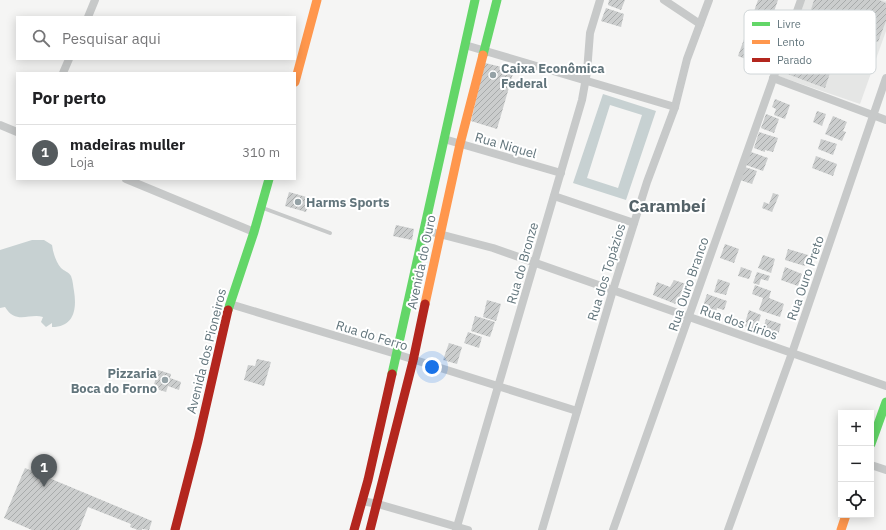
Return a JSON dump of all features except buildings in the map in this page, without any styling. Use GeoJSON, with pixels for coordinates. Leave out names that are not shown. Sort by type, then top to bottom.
{"type":"FeatureCollection","features":[{"type":"Feature","properties":{"kind":"street"},"geometry":{"type":"LineString","coordinates":[[88,16],[95,0]]}},
{"type":"Feature","properties":{"kind":"street"},"geometry":{"type":"LineString","coordinates":[[296,78],[316,0]]}},
{"type":"Feature","properties":{"kind":"street","name":"Avenida do Ouro"},"geometry":{"type":"LineString","coordinates":[[354,530],[396,354],[475,0]]}},
{"type":"Feature","properties":{"kind":"street","name":"Avenida do Ouro"},"geometry":{"type":"LineString","coordinates":[[370,530],[378,504],[413,361],[460,144],[497,0]]}},
{"type":"Feature","properties":{"kind":"street","name":"Rua do Bronze"},"geometry":{"type":"LineString","coordinates":[[457,528],[582,100],[590,33],[600,0]]}},
{"type":"Feature","properties":{"kind":"street"},"geometry":{"type":"LineString","coordinates":[[664,0],[700,24]]}},
{"type":"Feature","properties":{"kind":"street","name":"Rua dos Topázios"},"geometry":{"type":"LineString","coordinates":[[542,530],[634,223],[647,182],[675,106],[687,59],[709,0]]}},
{"type":"Feature","properties":{"kind":"street","name":"Rua Ouro Branco"},"geometry":{"type":"LineString","coordinates":[[797,10],[801,0]]}},
{"type":"Feature","properties":{"kind":"street"},"geometry":{"type":"LineString","coordinates":[[465,45],[675,106]]}},
{"type":"Feature","properties":{"kind":"street"},"geometry":{"type":"LineString","coordinates":[[63,72],[69,60]]}},
{"type":"Feature","properties":{"kind":"street","name":"Rua Ouro Branco"},"geometry":{"type":"LineString","coordinates":[[613,530],[774,74]]}},
{"type":"Feature","properties":{"kind":"street"},"geometry":{"type":"LineString","coordinates":[[773,78],[886,120]]}},
{"type":"Feature","properties":{"kind":"street","name":"Rua Ouro Preto"},"geometry":{"type":"LineString","coordinates":[[728,530],[792,353],[886,78]]}},
{"type":"Feature","properties":{"kind":"street"},"geometry":{"type":"LineString","coordinates":[[0,125],[16,132]]}},
{"type":"Feature","properties":{"kind":"street","name":"Rua Niquel"},"geometry":{"type":"LineString","coordinates":[[444,139],[561,173]]}},
{"type":"Feature","properties":{"kind":"street"},"geometry":{"type":"LineString","coordinates":[[128,180],[254,232]]}},
{"type":"Feature","properties":{"kind":"street","name":"Avenida dos Pioneiros"},"geometry":{"type":"LineString","coordinates":[[175,530],[198,441],[230,304],[254,232],[269,180]]}},
{"type":"Feature","properties":{"kind":"street"},"geometry":{"type":"LineString","coordinates":[[554,196],[634,223]]}},
{"type":"Feature","properties":{"kind":"street","name":"Rua dos Lírios"},"geometry":{"type":"LineString","coordinates":[[424,230],[493,248],[886,386]]}},
{"type":"Feature","properties":{"kind":"street","name":"Rua do Ferro"},"geometry":{"type":"LineString","coordinates":[[230,304],[396,354],[413,361],[577,412]]}},
{"type":"Feature","properties":{"kind":"street"},"geometry":{"type":"LineString","coordinates":[[874,436],[886,402]]}},
{"type":"Feature","properties":{"kind":"street"},"geometry":{"type":"LineString","coordinates":[[874,466],[886,470]]}},
{"type":"Feature","properties":{"kind":"street"},"geometry":{"type":"LineString","coordinates":[[362,501],[378,504],[468,530]]}},
{"type":"Feature","properties":{"kind":"street"},"geometry":{"type":"LineString","coordinates":[[841,530],[845,518]]}},
{"type":"Feature","properties":{"kind":"lane"},"geometry":{"type":"LineString","coordinates":[[261,207],[330,233]]}},
{"type":"Feature","properties":{"kind":"shaded area"},"geometry":{"type":"Polygon","coordinates":[[[805,0],[886,1],[886,31],[876,59],[876,10],[801,10],[805,0]]]}},
{"type":"Feature","properties":{"kind":"shaded area"},"geometry":{"type":"Polygon","coordinates":[[[779,74],[871,74],[860,104],[778,76],[779,74]]]}},
{"type":"Feature","properties":{"kind":"shaded area"},"geometry":{"type":"Polygon","coordinates":[[[603,94],[656,111],[626,200],[573,183],[603,94]],[[610,105],[587,178],[618,188],[642,115],[610,105]]]}},
{"type":"Feature","properties":{"kind":"shaded area"},"geometry":{"type":"Polygon","coordinates":[[[32,240],[44,240],[52,245],[54,254],[61,268],[72,278],[75,304],[72,316],[65,324],[52,327],[52,323],[46,327],[41,322],[43,317],[18,317],[14,316],[5,307],[0,308],[0,250],[32,240]]]}},
{"type":"Feature","properties":{"kind":"traffic: fast"},"geometry":{"type":"LineString","coordinates":[[392,374],[475,0]]}},
{"type":"Feature","properties":{"kind":"traffic: fast"},"geometry":{"type":"LineString","coordinates":[[483,55],[497,0]]}},
{"type":"Feature","properties":{"kind":"traffic: fast"},"geometry":{"type":"LineString","coordinates":[[228,310],[254,232],[269,180]]}},
{"type":"Feature","properties":{"kind":"traffic: fast"},"geometry":{"type":"LineString","coordinates":[[874,436],[886,402]]}},
{"type":"Feature","properties":{"kind":"traffic: slow"},"geometry":{"type":"LineString","coordinates":[[296,78],[317,0]]}},
{"type":"Feature","properties":{"kind":"traffic: slow"},"geometry":{"type":"LineString","coordinates":[[425,304],[460,144],[483,55]]}},
{"type":"Feature","properties":{"kind":"traffic: slow"},"geometry":{"type":"LineString","coordinates":[[841,530],[845,518]]}},
{"type":"Feature","properties":{"kind":"traffic: jam"},"geometry":{"type":"LineString","coordinates":[[370,530],[413,361],[425,304]]}},
{"type":"Feature","properties":{"kind":"traffic: jam"},"geometry":{"type":"LineString","coordinates":[[175,530],[198,441],[228,310]]}},
{"type":"Feature","properties":{"kind":"traffic: jam"},"geometry":{"type":"LineString","coordinates":[[354,530],[368,480],[392,374]]}},
{"type":"Feature","properties":{"kind":"place","name":"Caixa Econômica Federal"},"geometry":{"type":"Point","coordinates":[493,75]}},
{"type":"Feature","properties":{"kind":"place","name":"Harms Sports"},"geometry":{"type":"Point","coordinates":[298,202]}},
{"type":"Feature","properties":{"kind":"place","name":"Pizzaria Boca do Forno"},"geometry":{"type":"Point","coordinates":[165,380]}},
{"type":"Feature","properties":{"kind":"place","name":"madeiras muller"},"geometry":{"type":"Point","coordinates":[44,487]}},
{"type":"Feature","properties":{"kind":"district","name":"Carambeí"},"geometry":{"type":"Point","coordinates":[667,206]}}]}
